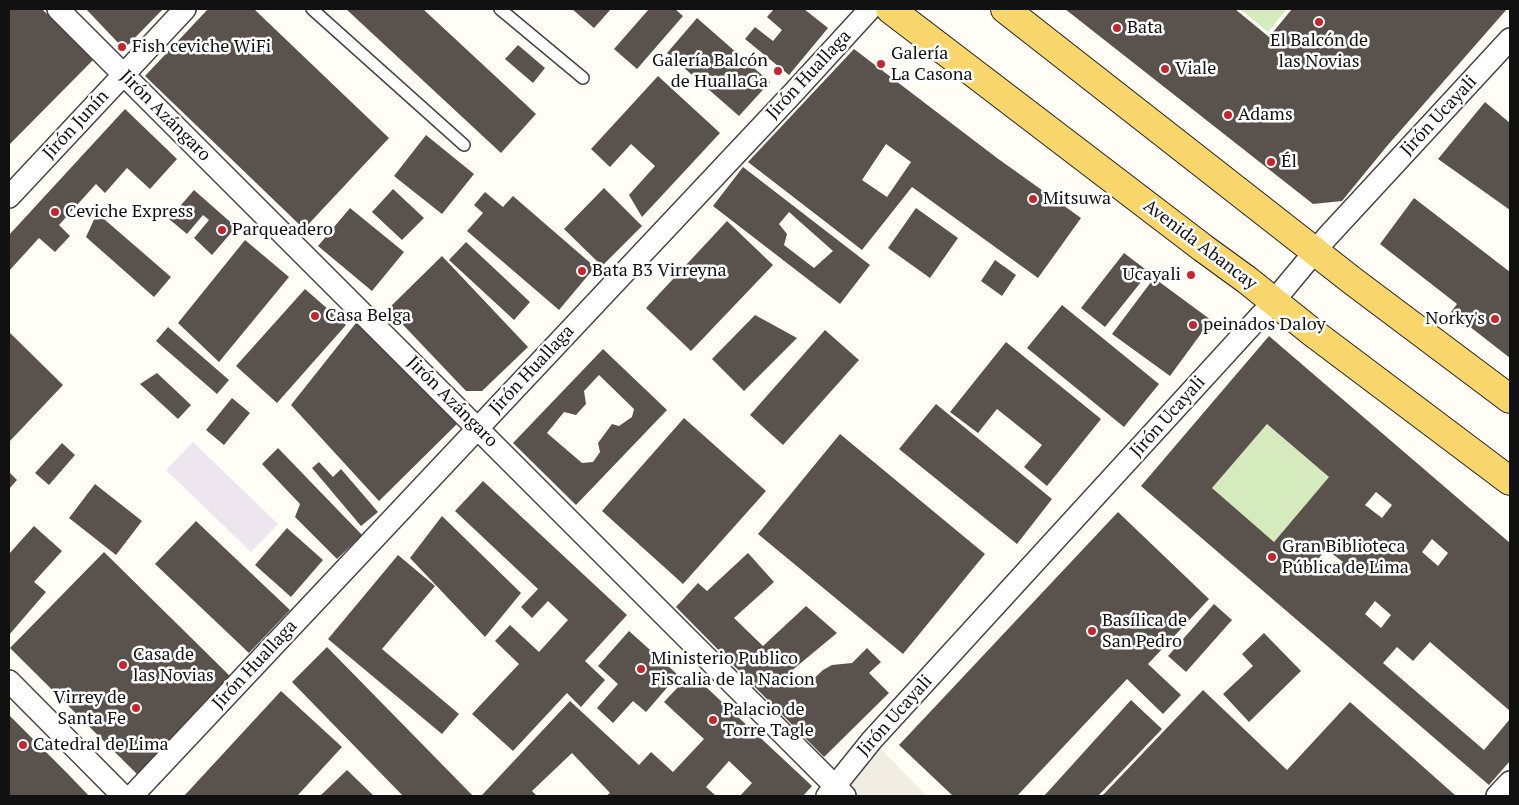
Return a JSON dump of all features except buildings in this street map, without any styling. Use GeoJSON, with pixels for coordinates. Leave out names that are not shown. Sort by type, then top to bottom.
{"type":"FeatureCollection","features":[{"type":"Feature","properties":{"kind":"main road","name":"Avenida Abancay"},"geometry":{"type":"LineString","coordinates":[[890,9],[1510,481]]}},
{"type":"Feature","properties":{"kind":"main road"},"geometry":{"type":"LineString","coordinates":[[1005,9],[1315,252],[1510,399]]}},
{"type":"Feature","properties":{"kind":"street","name":"Jirón Azángaro"},"geometry":{"type":"LineString","coordinates":[[58,9],[478,427],[835,793]]}},
{"type":"Feature","properties":{"kind":"street","name":"Jirón Junín"},"geometry":{"type":"LineString","coordinates":[[9,197],[185,9]]}},
{"type":"Feature","properties":{"kind":"street","name":"Jirón Huallaga"},"geometry":{"type":"LineString","coordinates":[[132,796],[870,9]]}},
{"type":"Feature","properties":{"kind":"street","name":"Jirón Ucayali"},"geometry":{"type":"LineString","coordinates":[[835,793],[872,740],[1273,302],[1315,252],[1510,39]]}},
{"type":"Feature","properties":{"kind":"street"},"geometry":{"type":"LineString","coordinates":[[9,681],[123,796]]}},
{"type":"Feature","properties":{"kind":"street"},"geometry":{"type":"LineString","coordinates":[[1497,796],[1510,782]]}},
{"type":"Feature","properties":{"kind":"lane"},"geometry":{"type":"LineString","coordinates":[[312,9],[464,145]]}},
{"type":"Feature","properties":{"kind":"lane"},"geometry":{"type":"LineString","coordinates":[[500,9],[583,78]]}},
{"type":"Feature","properties":{"kind":"shaded area"},"geometry":{"type":"Polygon","coordinates":[[[193,442],[278,524],[251,552],[166,470],[193,442]]]}},
{"type":"Feature","properties":{"kind":"shaded area"},"geometry":{"type":"Polygon","coordinates":[[[872,740],[927,796],[827,796],[872,740]]]}},
{"type":"Feature","properties":{"kind":"green space"},"geometry":{"type":"Polygon","coordinates":[[[1240,9],[1287,9],[1268,32],[1240,9]]]}},
{"type":"Feature","properties":{"kind":"green space"},"geometry":{"type":"Polygon","coordinates":[[[1267,424],[1329,477],[1274,542],[1212,488],[1267,424]]]}},
{"type":"Feature","properties":{"kind":"place","name":"El Balcón de las Novias"},"geometry":{"type":"Point","coordinates":[1319,22]}},
{"type":"Feature","properties":{"kind":"place","name":"Bata"},"geometry":{"type":"Point","coordinates":[1117,28]}},
{"type":"Feature","properties":{"kind":"place","name":"Fish ceviche WiFi"},"geometry":{"type":"Point","coordinates":[122,47]}},
{"type":"Feature","properties":{"kind":"place","name":"Galería La Casona"},"geometry":{"type":"Point","coordinates":[881,64]}},
{"type":"Feature","properties":{"kind":"place","name":"Viale"},"geometry":{"type":"Point","coordinates":[1165,69]}},
{"type":"Feature","properties":{"kind":"place","name":"Galería Balcón de HuallaGa"},"geometry":{"type":"Point","coordinates":[778,71]}},
{"type":"Feature","properties":{"kind":"place","name":"Adams"},"geometry":{"type":"Point","coordinates":[1228,115]}},
{"type":"Feature","properties":{"kind":"place","name":"Él"},"geometry":{"type":"Point","coordinates":[1271,162]}},
{"type":"Feature","properties":{"kind":"place","name":"Mitsuwa"},"geometry":{"type":"Point","coordinates":[1033,199]}},
{"type":"Feature","properties":{"kind":"place","name":"Ceviche Express"},"geometry":{"type":"Point","coordinates":[55,212]}},
{"type":"Feature","properties":{"kind":"place","name":"Parqueadero"},"geometry":{"type":"Point","coordinates":[222,230]}},
{"type":"Feature","properties":{"kind":"place","name":"Bata B3 Virreyna"},"geometry":{"type":"Point","coordinates":[582,271]}},
{"type":"Feature","properties":{"kind":"place","name":"Ucayali"},"geometry":{"type":"Point","coordinates":[1191,275]}},
{"type":"Feature","properties":{"kind":"place","name":"Casa Belga"},"geometry":{"type":"Point","coordinates":[315,316]}},
{"type":"Feature","properties":{"kind":"place","name":"Norky's"},"geometry":{"type":"Point","coordinates":[1495,319]}},
{"type":"Feature","properties":{"kind":"place","name":"peinados Daloy"},"geometry":{"type":"Point","coordinates":[1193,325]}},
{"type":"Feature","properties":{"kind":"place","name":"Gran Biblioteca Pública de Lima"},"geometry":{"type":"Point","coordinates":[1272,557]}},
{"type":"Feature","properties":{"kind":"place","name":"Basílica de San Pedro"},"geometry":{"type":"Point","coordinates":[1092,631]}},
{"type":"Feature","properties":{"kind":"place","name":"Casa de las Novias"},"geometry":{"type":"Point","coordinates":[123,665]}},
{"type":"Feature","properties":{"kind":"place","name":"Ministerio Publico Fiscalia de la Nacion"},"geometry":{"type":"Point","coordinates":[641,669]}},
{"type":"Feature","properties":{"kind":"place","name":"Virrey de Santa Fe"},"geometry":{"type":"Point","coordinates":[136,708]}},
{"type":"Feature","properties":{"kind":"place","name":"Palacio de Torre Tagle"},"geometry":{"type":"Point","coordinates":[713,720]}},
{"type":"Feature","properties":{"kind":"place","name":"Catedral de Lima"},"geometry":{"type":"Point","coordinates":[23,745]}}]}
